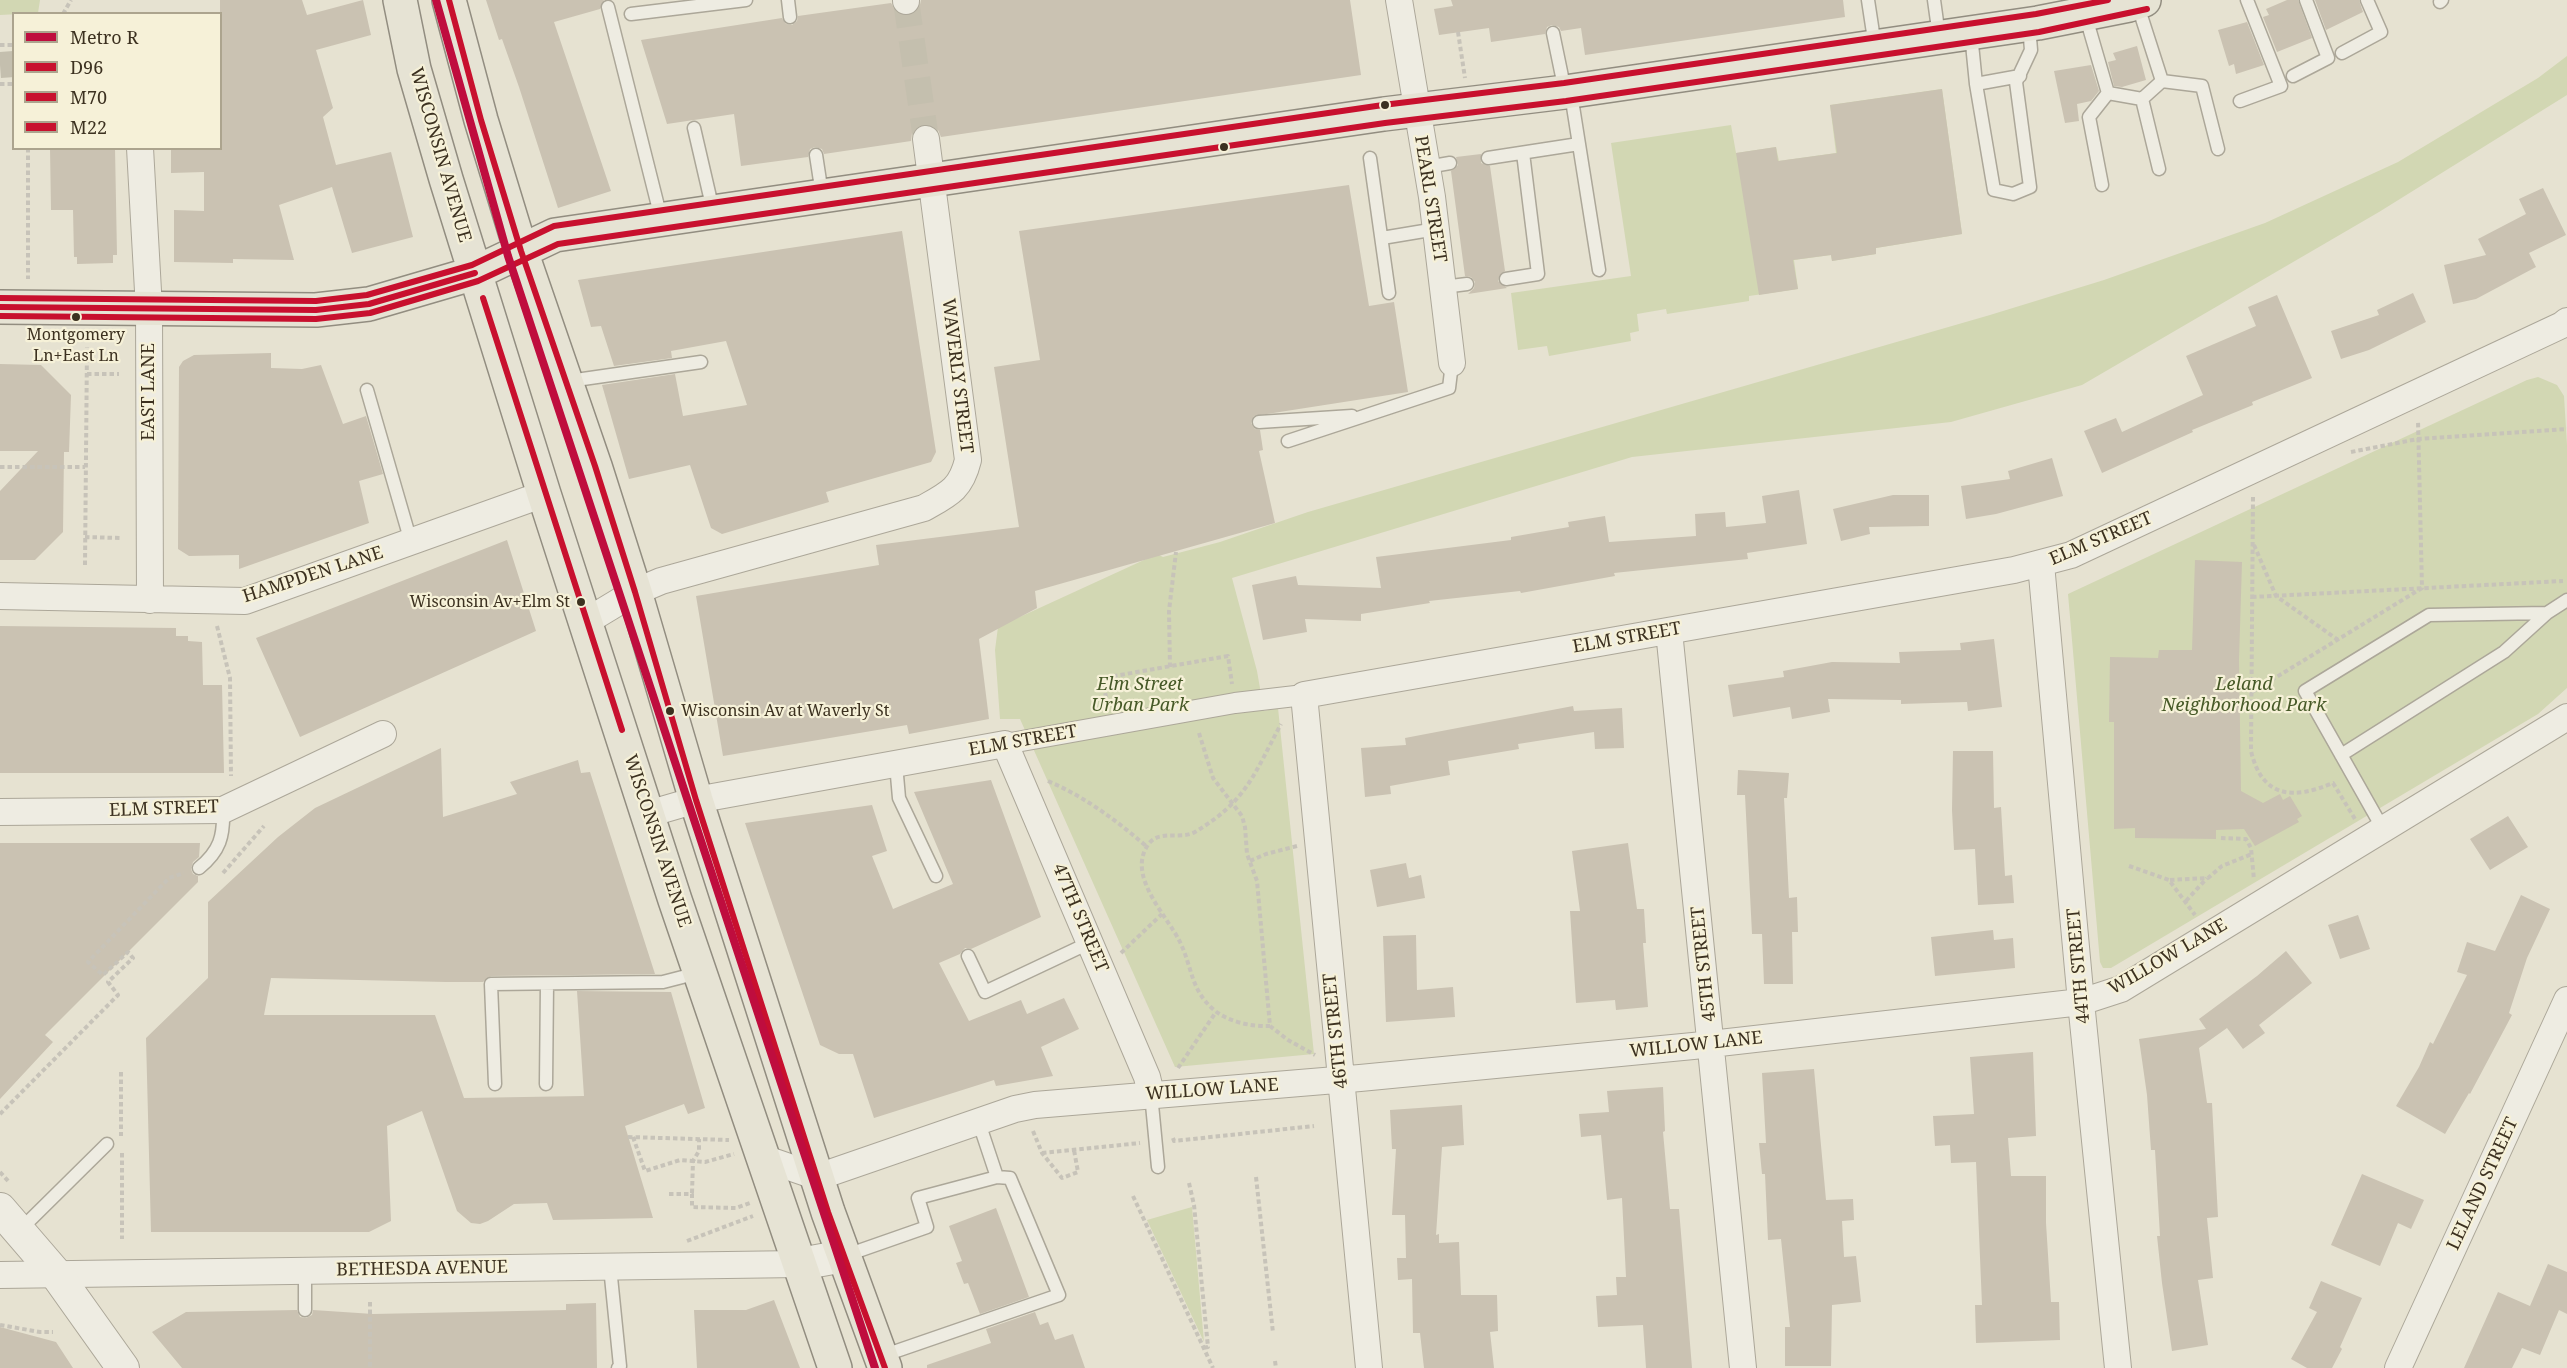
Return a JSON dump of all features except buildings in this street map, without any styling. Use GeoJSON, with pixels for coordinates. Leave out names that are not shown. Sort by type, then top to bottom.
{"type":"FeatureCollection","features":[{"type":"Feature","properties":{"kind":"main road","name":"WISCONSIN AVENUE"},"geometry":{"type":"LineString","coordinates":[[400,0],[414,69],[475,273],[544,494],[700,972],[749,1156],[800,1264],[835,1368]]}},
{"type":"Feature","properties":{"kind":"main road"},"geometry":{"type":"LineString","coordinates":[[449,0],[481,120],[520,251],[635,592],[696,800],[818,1178],[883,1362]]}},
{"type":"Feature","properties":{"kind":"main road"},"geometry":{"type":"LineString","coordinates":[[0,307],[316,310],[369,304],[475,273],[555,235],[932,179],[1568,92],[1939,38],[2029,24],[2088,9],[2141,1]]}},
{"type":"Feature","properties":{"kind":"street","name":"PEARL STREET"},"geometry":{"type":"LineString","coordinates":[[1399,0],[1417,111],[1439,165],[1436,229],[1455,286],[1452,363]]}},
{"type":"Feature","properties":{"kind":"street","name":"WAVERLY STREET"},"geometry":{"type":"LineString","coordinates":[[635,592],[661,581],[924,508],[950,494],[959,485],[968,460],[926,139]]}},
{"type":"Feature","properties":{"kind":"street","name":"EAST LANE"},"geometry":{"type":"LineString","coordinates":[[140,150],[149,309],[150,600]]}},
{"type":"Feature","properties":{"kind":"street","name":"ELM STREET"},"geometry":{"type":"LineString","coordinates":[[648,814],[696,800],[1005,744],[1235,703],[1304,695],[2041,564],[2071,555],[2565,326]]}},
{"type":"Feature","properties":{"kind":"street","name":"HAMPDEN LANE"},"geometry":{"type":"LineString","coordinates":[[0,596],[245,601],[544,494]]}},
{"type":"Feature","properties":{"kind":"street","name":"44TH STREET"},"geometry":{"type":"LineString","coordinates":[[2041,564],[2118,1368]]}},
{"type":"Feature","properties":{"kind":"street"},"geometry":{"type":"LineString","coordinates":[[587,621],[635,592]]}},
{"type":"Feature","properties":{"kind":"street","name":"45TH STREET"},"geometry":{"type":"LineString","coordinates":[[1669,631],[1743,1368]]}},
{"type":"Feature","properties":{"kind":"street","name":"46TH STREET"},"geometry":{"type":"LineString","coordinates":[[1304,695],[1369,1368]]}},
{"type":"Feature","properties":{"kind":"street","name":"WILLOW LANE"},"geometry":{"type":"LineString","coordinates":[[818,1178],[1015,1109],[1035,1105],[1341,1080],[1712,1044],[2082,1002],[2121,989],[2567,717]]}},
{"type":"Feature","properties":{"kind":"street","name":"ELM STREET"},"geometry":{"type":"LineString","coordinates":[[0,812],[223,810],[383,734]]}},
{"type":"Feature","properties":{"kind":"street","name":"47TH STREET"},"geometry":{"type":"LineString","coordinates":[[1005,744],[1091,942],[1147,1077],[1151,1094]]}},
{"type":"Feature","properties":{"kind":"street","name":"LELAND STREET"},"geometry":{"type":"LineString","coordinates":[[2398,1368],[2561,1027],[2567,1000]]}},
{"type":"Feature","properties":{"kind":"street"},"geometry":{"type":"LineString","coordinates":[[749,1156],[818,1178]]}},
{"type":"Feature","properties":{"kind":"street"},"geometry":{"type":"LineString","coordinates":[[10,1220],[56,1274],[123,1368]]}},
{"type":"Feature","properties":{"kind":"street","name":"BETHESDA AVENUE"},"geometry":{"type":"LineString","coordinates":[[0,1275],[800,1264],[844,1256]]}},
{"type":"Feature","properties":{"kind":"lane"},"geometry":{"type":"LineString","coordinates":[[631,14],[746,0]]}},
{"type":"Feature","properties":{"kind":"lane"},"geometry":{"type":"LineString","coordinates":[[788,0],[790,17]]}},
{"type":"Feature","properties":{"kind":"lane"},"geometry":{"type":"LineString","coordinates":[[1868,0],[1875,47]]}},
{"type":"Feature","properties":{"kind":"lane"},"geometry":{"type":"LineString","coordinates":[[1934,0],[1939,38]]}},
{"type":"Feature","properties":{"kind":"lane"},"geometry":{"type":"LineString","coordinates":[[2240,101],[2281,86],[2247,0]]}},
{"type":"Feature","properties":{"kind":"lane"},"geometry":{"type":"LineString","coordinates":[[2293,76],[2328,58],[2306,0]]}},
{"type":"Feature","properties":{"kind":"lane"},"geometry":{"type":"LineString","coordinates":[[2342,53],[2380,32],[2367,0]]}},
{"type":"Feature","properties":{"kind":"lane"},"geometry":{"type":"LineString","coordinates":[[2141,1],[2162,81]]}},
{"type":"Feature","properties":{"kind":"lane"},"geometry":{"type":"LineString","coordinates":[[608,7],[661,219]]}},
{"type":"Feature","properties":{"kind":"lane"},"geometry":{"type":"LineString","coordinates":[[2088,9],[2108,93]]}},
{"type":"Feature","properties":{"kind":"lane"},"geometry":{"type":"LineString","coordinates":[[1971,33],[1976,84],[1994,190],[2013,194],[2030,187],[2016,82],[2031,50],[2029,24]]}},
{"type":"Feature","properties":{"kind":"lane"},"geometry":{"type":"LineString","coordinates":[[1554,33],[1579,144],[1599,270]]}},
{"type":"Feature","properties":{"kind":"lane"},"geometry":{"type":"LineString","coordinates":[[1976,84],[2020,76]]}},
{"type":"Feature","properties":{"kind":"lane"},"geometry":{"type":"LineString","coordinates":[[2142,99],[2162,81],[2202,86],[2218,149]]}},
{"type":"Feature","properties":{"kind":"lane"},"geometry":{"type":"LineString","coordinates":[[2108,93],[2142,99]]}},
{"type":"Feature","properties":{"kind":"lane"},"geometry":{"type":"LineString","coordinates":[[2102,185],[2089,117],[2108,93]]}},
{"type":"Feature","properties":{"kind":"lane"},"geometry":{"type":"LineString","coordinates":[[2142,99],[2159,169]]}},
{"type":"Feature","properties":{"kind":"lane"},"geometry":{"type":"LineString","coordinates":[[694,128],[713,212]]}},
{"type":"Feature","properties":{"kind":"lane"},"geometry":{"type":"LineString","coordinates":[[1488,158],[1579,144]]}},
{"type":"Feature","properties":{"kind":"lane"},"geometry":{"type":"LineString","coordinates":[[1506,279],[1538,274],[1523,153]]}},
{"type":"Feature","properties":{"kind":"lane"},"geometry":{"type":"LineString","coordinates":[[816,155],[822,196]]}},
{"type":"Feature","properties":{"kind":"lane"},"geometry":{"type":"LineString","coordinates":[[1370,158],[1389,293]]}},
{"type":"Feature","properties":{"kind":"lane"},"geometry":{"type":"LineString","coordinates":[[1382,238],[1436,229]]}},
{"type":"Feature","properties":{"kind":"lane"},"geometry":{"type":"LineString","coordinates":[[566,382],[701,362]]}},
{"type":"Feature","properties":{"kind":"lane"},"geometry":{"type":"LineString","coordinates":[[1288,441],[1449,388],[1452,363]]}},
{"type":"Feature","properties":{"kind":"lane"},"geometry":{"type":"LineString","coordinates":[[367,390],[411,542]]}},
{"type":"Feature","properties":{"kind":"lane"},"geometry":{"type":"LineString","coordinates":[[1259,422],[1371,415]]}},
{"type":"Feature","properties":{"kind":"lane"},"geometry":{"type":"LineString","coordinates":[[2341,755],[2504,652],[2547,613],[2567,600]]}},
{"type":"Feature","properties":{"kind":"lane"},"geometry":{"type":"LineString","coordinates":[[2383,830],[2305,691],[2429,615],[2547,613]]}},
{"type":"Feature","properties":{"kind":"lane"},"geometry":{"type":"LineString","coordinates":[[896,764],[899,798],[936,876]]}},
{"type":"Feature","properties":{"kind":"lane"},"geometry":{"type":"LineString","coordinates":[[199,868],[214,856],[224,829],[223,810]]}},
{"type":"Feature","properties":{"kind":"lane"},"geometry":{"type":"LineString","coordinates":[[968,956],[985,992],[1091,942]]}},
{"type":"Feature","properties":{"kind":"lane"},"geometry":{"type":"LineString","coordinates":[[495,1084],[491,984],[663,982],[700,972]]}},
{"type":"Feature","properties":{"kind":"lane"},"geometry":{"type":"LineString","coordinates":[[546,1084],[547,984]]}},
{"type":"Feature","properties":{"kind":"lane"},"geometry":{"type":"LineString","coordinates":[[1151,1094],[1158,1167]]}},
{"type":"Feature","properties":{"kind":"lane"},"geometry":{"type":"LineString","coordinates":[[979,1123],[997,1177]]}},
{"type":"Feature","properties":{"kind":"lane"},"geometry":{"type":"LineString","coordinates":[[10,1220],[107,1144]]}},
{"type":"Feature","properties":{"kind":"lane"},"geometry":{"type":"LineString","coordinates":[[844,1256],[927,1227],[918,1198],[997,1177],[1010,1178],[1059,1295],[883,1362]]}},
{"type":"Feature","properties":{"kind":"lane"},"geometry":{"type":"LineString","coordinates":[[609,1267],[620,1367]]}},
{"type":"Feature","properties":{"kind":"lane"},"geometry":{"type":"LineString","coordinates":[[304,1271],[305,1310]]}},
{"type":"Feature","properties":{"kind":"path"},"geometry":{"type":"LineString","coordinates":[[1458,32],[1466,83]]}},
{"type":"Feature","properties":{"kind":"path"},"geometry":{"type":"LineString","coordinates":[[28,150],[28,279]]}},
{"type":"Feature","properties":{"kind":"path"},"geometry":{"type":"LineString","coordinates":[[85,565],[87,347]]}},
{"type":"Feature","properties":{"kind":"path"},"geometry":{"type":"LineString","coordinates":[[87,374],[119,374]]}},
{"type":"Feature","properties":{"kind":"path"},"geometry":{"type":"LineString","coordinates":[[2418,411],[2422,588]]}},
{"type":"Feature","properties":{"kind":"path"},"geometry":{"type":"LineString","coordinates":[[2342,452],[2348,453],[2418,439],[2567,429]]}},
{"type":"Feature","properties":{"kind":"path"},"geometry":{"type":"LineString","coordinates":[[0,467],[85,466]]}},
{"type":"Feature","properties":{"kind":"path"},"geometry":{"type":"LineString","coordinates":[[2253,488],[2251,751],[2256,769],[2266,782],[2280,791],[2297,794],[2311,792],[2332,783],[2357,822]]}},
{"type":"Feature","properties":{"kind":"path"},"geometry":{"type":"LineString","coordinates":[[85,537],[120,538]]}},
{"type":"Feature","properties":{"kind":"path"},"geometry":{"type":"LineString","coordinates":[[2253,542],[2276,596],[2338,640]]}},
{"type":"Feature","properties":{"kind":"path"},"geometry":{"type":"LineString","coordinates":[[1170,666],[1169,611],[1176,552]]}},
{"type":"Feature","properties":{"kind":"path"},"geometry":{"type":"LineString","coordinates":[[2252,597],[2567,581]]}},
{"type":"Feature","properties":{"kind":"path"},"geometry":{"type":"LineString","coordinates":[[2252,692],[2422,588]]}},
{"type":"Feature","properties":{"kind":"path"},"geometry":{"type":"LineString","coordinates":[[217,626],[230,678],[231,776]]}},
{"type":"Feature","properties":{"kind":"path"},"geometry":{"type":"LineString","coordinates":[[1110,726],[1103,678],[1228,657],[1235,703]]}},
{"type":"Feature","properties":{"kind":"path"},"geometry":{"type":"LineString","coordinates":[[1284,718],[1249,786],[1234,804],[1191,834],[1155,837],[1146,846],[1143,872],[1162,914],[1180,943],[1199,994],[1216,1012],[1244,1024],[1270,1026],[1315,1056]]}},
{"type":"Feature","properties":{"kind":"path"},"geometry":{"type":"LineString","coordinates":[[1199,734],[1213,778],[1242,816],[1245,827],[1245,842],[1257,881],[1270,1026]]}},
{"type":"Feature","properties":{"kind":"path"},"geometry":{"type":"LineString","coordinates":[[1040,777],[1100,808],[1146,846]]}},
{"type":"Feature","properties":{"kind":"path"},"geometry":{"type":"LineString","coordinates":[[238,857],[264,826]]}},
{"type":"Feature","properties":{"kind":"path"},"geometry":{"type":"LineString","coordinates":[[2221,838],[2246,839],[2251,848],[2256,883]]}},
{"type":"Feature","properties":{"kind":"path"},"geometry":{"type":"LineString","coordinates":[[1250,861],[1298,846]]}},
{"type":"Feature","properties":{"kind":"path"},"geometry":{"type":"LineString","coordinates":[[2186,901],[2222,866],[2252,854]]}},
{"type":"Feature","properties":{"kind":"path"},"geometry":{"type":"LineString","coordinates":[[2129,866],[2169,880],[2208,878]]}},
{"type":"Feature","properties":{"kind":"path"},"geometry":{"type":"LineString","coordinates":[[0,1114],[118,995],[108,982],[133,958],[128,952],[103,975],[88,962],[169,878],[199,868]]}},
{"type":"Feature","properties":{"kind":"path"},"geometry":{"type":"LineString","coordinates":[[2169,880],[2197,918]]}},
{"type":"Feature","properties":{"kind":"path"},"geometry":{"type":"LineString","coordinates":[[1121,953],[1162,914]]}},
{"type":"Feature","properties":{"kind":"path"},"geometry":{"type":"LineString","coordinates":[[1175,1072],[1216,1012]]}},
{"type":"Feature","properties":{"kind":"path"},"geometry":{"type":"LineString","coordinates":[[1173,1132],[1174,1141],[1314,1126]]}},
{"type":"Feature","properties":{"kind":"path"},"geometry":{"type":"LineString","coordinates":[[1033,1131],[1042,1153],[1062,1178],[1078,1172],[1074,1150]]}},
{"type":"Feature","properties":{"kind":"path"},"geometry":{"type":"LineString","coordinates":[[1042,1153],[1142,1143],[1141,1134]]}},
{"type":"Feature","properties":{"kind":"path"},"geometry":{"type":"LineString","coordinates":[[730,1140],[630,1137],[645,1171],[680,1160],[705,1162],[749,1156]]}},
{"type":"Feature","properties":{"kind":"path"},"geometry":{"type":"LineString","coordinates":[[699,1139],[699,1151],[693,1161],[692,1207],[736,1208],[753,1202]]}},
{"type":"Feature","properties":{"kind":"path"},"geometry":{"type":"LineString","coordinates":[[1256,1177],[1273,1333]]}},
{"type":"Feature","properties":{"kind":"path"},"geometry":{"type":"LineString","coordinates":[[1189,1183],[1194,1205],[1208,1347],[1203,1348]]}},
{"type":"Feature","properties":{"kind":"path"},"geometry":{"type":"LineString","coordinates":[[669,1194],[692,1194]]}},
{"type":"Feature","properties":{"kind":"path"},"geometry":{"type":"LineString","coordinates":[[1133,1196],[1213,1368]]}},
{"type":"Feature","properties":{"kind":"path"},"geometry":{"type":"LineString","coordinates":[[684,1242],[758,1214]]}},
{"type":"Feature","properties":{"kind":"path"},"geometry":{"type":"LineString","coordinates":[[370,1302],[370,1368]]}},
{"type":"Feature","properties":{"kind":"path"},"geometry":{"type":"LineString","coordinates":[[0,1325],[53,1332]]}},
{"type":"Feature","properties":{"kind":"path"},"geometry":{"type":"LineString","coordinates":[[1275,1360],[1276,1368]]}},
{"type":"Feature","properties":{"kind":"green space"},"geometry":{"type":"Polygon","coordinates":[[[0,0],[40,0],[38,12],[12,12],[12,14],[0,15],[0,0]]]}},
{"type":"Feature","properties":{"kind":"green space","name":"Elm Street Urban Park"},"geometry":{"type":"Polygon","coordinates":[[[2567,56],[2567,95],[2379,212],[2082,385],[1951,422],[1632,457],[1232,578],[1257,671],[1264,711],[1278,708],[1314,1054],[1175,1067],[1020,719],[1000,719],[995,650],[998,627],[1157,554],[1163,557],[1220,542],[1308,512],[1990,315],[2104,280],[2265,223],[2398,162],[2538,78],[2567,56]]]}},
{"type":"Feature","properties":{"kind":"green space"},"geometry":{"type":"Polygon","coordinates":[[[1942,89],[1962,234],[1876,248],[1876,254],[1832,261],[1831,255],[1794,260],[1798,289],[1749,296],[1749,301],[1667,314],[1666,309],[1637,314],[1639,331],[1630,333],[1631,341],[1549,356],[1547,346],[1518,350],[1511,293],[1631,276],[1611,143],[1731,125],[1736,153],[1776,147],[1779,161],[1836,153],[1830,105],[1942,89]]]}},
{"type":"Feature","properties":{"kind":"green space","name":"Leland Neighborhood Park"},"geometry":{"type":"Polygon","coordinates":[[[2538,377],[2557,385],[2564,396],[2567,445],[2567,688],[2538,714],[2111,968],[2103,968],[2100,962],[2068,594],[2527,380],[2538,377]]]}},
{"type":"Feature","properties":{"kind":"green space"},"geometry":{"type":"Polygon","coordinates":[[[1192,1207],[1204,1342],[1147,1220],[1192,1207]]]}},
{"type":"Feature","properties":{"kind":"tunnel"},"geometry":{"type":"LineString","coordinates":[[906,1],[926,139]]}},
{"type":"Feature","properties":{"kind":"tunnel"},"geometry":{"type":"LineString","coordinates":[[0,65],[12,64]]}},
{"type":"Feature","properties":{"kind":"metro line","name":"R"},"geometry":{"type":"LineString","coordinates":[[436,0],[508,256],[875,1368]]}},
{"type":"Feature","properties":{"kind":"transit line","name":"D96"},"geometry":{"type":"LineString","coordinates":[[449,0],[481,120],[521,251],[595,466],[635,592],[696,800],[828,1212],[885,1368]]}},
{"type":"Feature","properties":{"kind":"transit line","name":"M22"},"geometry":{"type":"LineString","coordinates":[[0,298],[316,301],[367,295],[472,265],[554,226],[1383,105],[1564,83],[2036,14],[2108,0]]}},
{"type":"Feature","properties":{"kind":"transit line","name":"M70"},"geometry":{"type":"LineString","coordinates":[[0,316],[316,319],[370,313],[478,281],[558,244],[1385,123],[1566,101],[2039,32],[2147,9]]}},
{"type":"Feature","properties":{"kind":"transit line","name":"D96"},"geometry":{"type":"LineString","coordinates":[[0,307],[316,310],[369,304],[475,273]]}},
{"type":"Feature","properties":{"kind":"transit line","name":"D96"},"geometry":{"type":"LineString","coordinates":[[483,298],[622,730]]}},
{"type":"Feature","properties":{"kind":"place","name":"Montgomery Ln+East Ln"},"geometry":{"type":"Point","coordinates":[76,317]}},
{"type":"Feature","properties":{"kind":"place","name":"Wisconsin Av+Elm St"},"geometry":{"type":"Point","coordinates":[581,602]}},
{"type":"Feature","properties":{"kind":"place","name":"Wisconsin Av at Waverly St"},"geometry":{"type":"Point","coordinates":[670,711]}}]}
